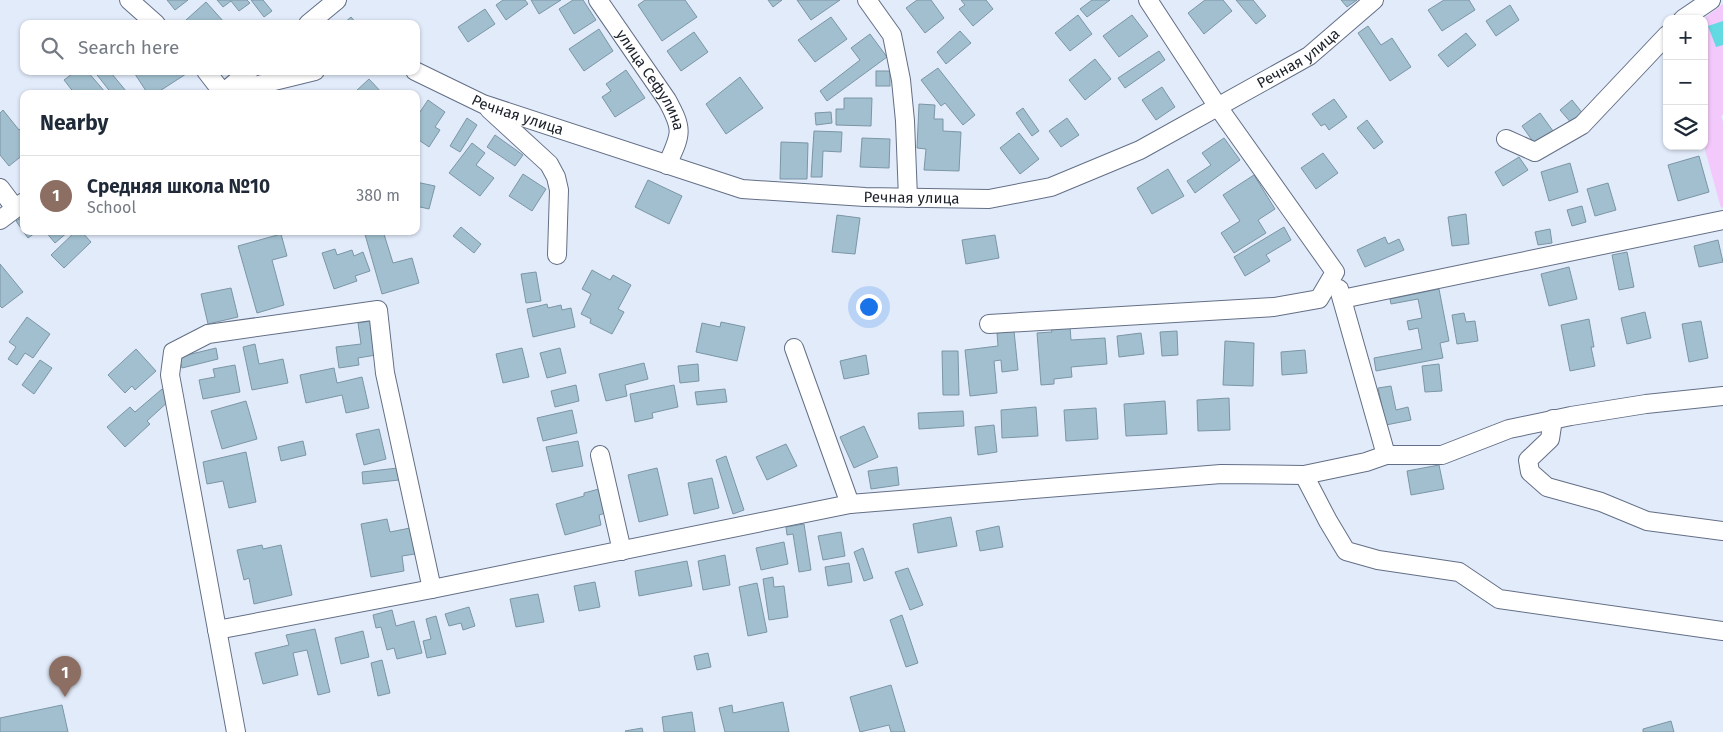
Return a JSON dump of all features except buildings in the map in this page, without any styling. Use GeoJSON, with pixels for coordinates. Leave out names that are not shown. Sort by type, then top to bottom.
{"type":"FeatureCollection","features":[{"type":"Feature","properties":{"kind":"street"},"geometry":{"type":"LineString","coordinates":[[129,0],[152,20]]}},
{"type":"Feature","properties":{"kind":"street"},"geometry":{"type":"LineString","coordinates":[[313,20],[337,0]]}},
{"type":"Feature","properties":{"kind":"street","name":"улица Сефулина"},"geometry":{"type":"LineString","coordinates":[[598,0],[675,114],[680,133],[667,165]]}},
{"type":"Feature","properties":{"kind":"street"},"geometry":{"type":"LineString","coordinates":[[867,0],[892,35],[901,80],[906,121],[908,198]]}},
{"type":"Feature","properties":{"kind":"street"},"geometry":{"type":"LineString","coordinates":[[1148,0],[1218,108],[1335,272],[1386,455]]}},
{"type":"Feature","properties":{"kind":"street","name":"Речная улица"},"geometry":{"type":"LineString","coordinates":[[420,73],[483,104],[742,189],[865,197],[989,199],[1051,187],[1140,150],[1309,56],[1374,0]]}},
{"type":"Feature","properties":{"kind":"street"},"geometry":{"type":"LineString","coordinates":[[1689,15],[1711,0]]}},
{"type":"Feature","properties":{"kind":"street"},"geometry":{"type":"LineString","coordinates":[[1506,139],[1535,152],[1582,125],[1663,39]]}},
{"type":"Feature","properties":{"kind":"street"},"geometry":{"type":"LineString","coordinates":[[209,75],[220,90]]}},
{"type":"Feature","properties":{"kind":"street"},"geometry":{"type":"LineString","coordinates":[[226,90],[244,75]]}},
{"type":"Feature","properties":{"kind":"street"},"geometry":{"type":"LineString","coordinates":[[235,90],[297,75]]}},
{"type":"Feature","properties":{"kind":"street"},"geometry":{"type":"LineString","coordinates":[[483,104],[549,164],[556,177],[559,190],[557,255]]}},
{"type":"Feature","properties":{"kind":"street"},"geometry":{"type":"LineString","coordinates":[[0,188],[19,205],[0,220]]}},
{"type":"Feature","properties":{"kind":"street"},"geometry":{"type":"LineString","coordinates":[[1342,299],[1723,220]]}},
{"type":"Feature","properties":{"kind":"street"},"geometry":{"type":"LineString","coordinates":[[989,324],[1274,307],[1319,300],[1335,272]]}},
{"type":"Feature","properties":{"kind":"street"},"geometry":{"type":"LineString","coordinates":[[236,732],[170,375],[173,352],[208,334],[378,310],[386,373],[432,589]]}},
{"type":"Feature","properties":{"kind":"street"},"geometry":{"type":"LineString","coordinates":[[794,348],[850,504]]}},
{"type":"Feature","properties":{"kind":"street"},"geometry":{"type":"LineString","coordinates":[[217,630],[432,589],[850,504],[1221,474],[1304,475],[1366,462],[1386,455],[1442,454],[1509,429],[1553,420],[1646,404],[1723,396]]}},
{"type":"Feature","properties":{"kind":"street"},"geometry":{"type":"LineString","coordinates":[[1553,420],[1550,439],[1528,460],[1530,472],[1547,487],[1602,502],[1647,521],[1723,531]]}},
{"type":"Feature","properties":{"kind":"street"},"geometry":{"type":"LineString","coordinates":[[600,456],[622,551]]}},
{"type":"Feature","properties":{"kind":"street"},"geometry":{"type":"LineString","coordinates":[[1304,475],[1328,522],[1346,551],[1378,560],[1459,572],[1499,599],[1723,631]]}},
{"type":"Feature","properties":{"kind":"shaded area"},"geometry":{"type":"Polygon","coordinates":[[[1723,4],[1723,115],[1721,116],[1723,122],[1723,207],[1721,208],[1705,150],[1708,150],[1708,15],[1723,4]]]}},
{"type":"Feature","properties":{"kind":"water"},"geometry":{"type":"Polygon","coordinates":[[[1723,21],[1723,45],[1716,47],[1708,26],[1723,21]]]}},
{"type":"Feature","properties":{"kind":"place","name":"Средняя школа №10"},"geometry":{"type":"Point","coordinates":[65,697]}}]}
